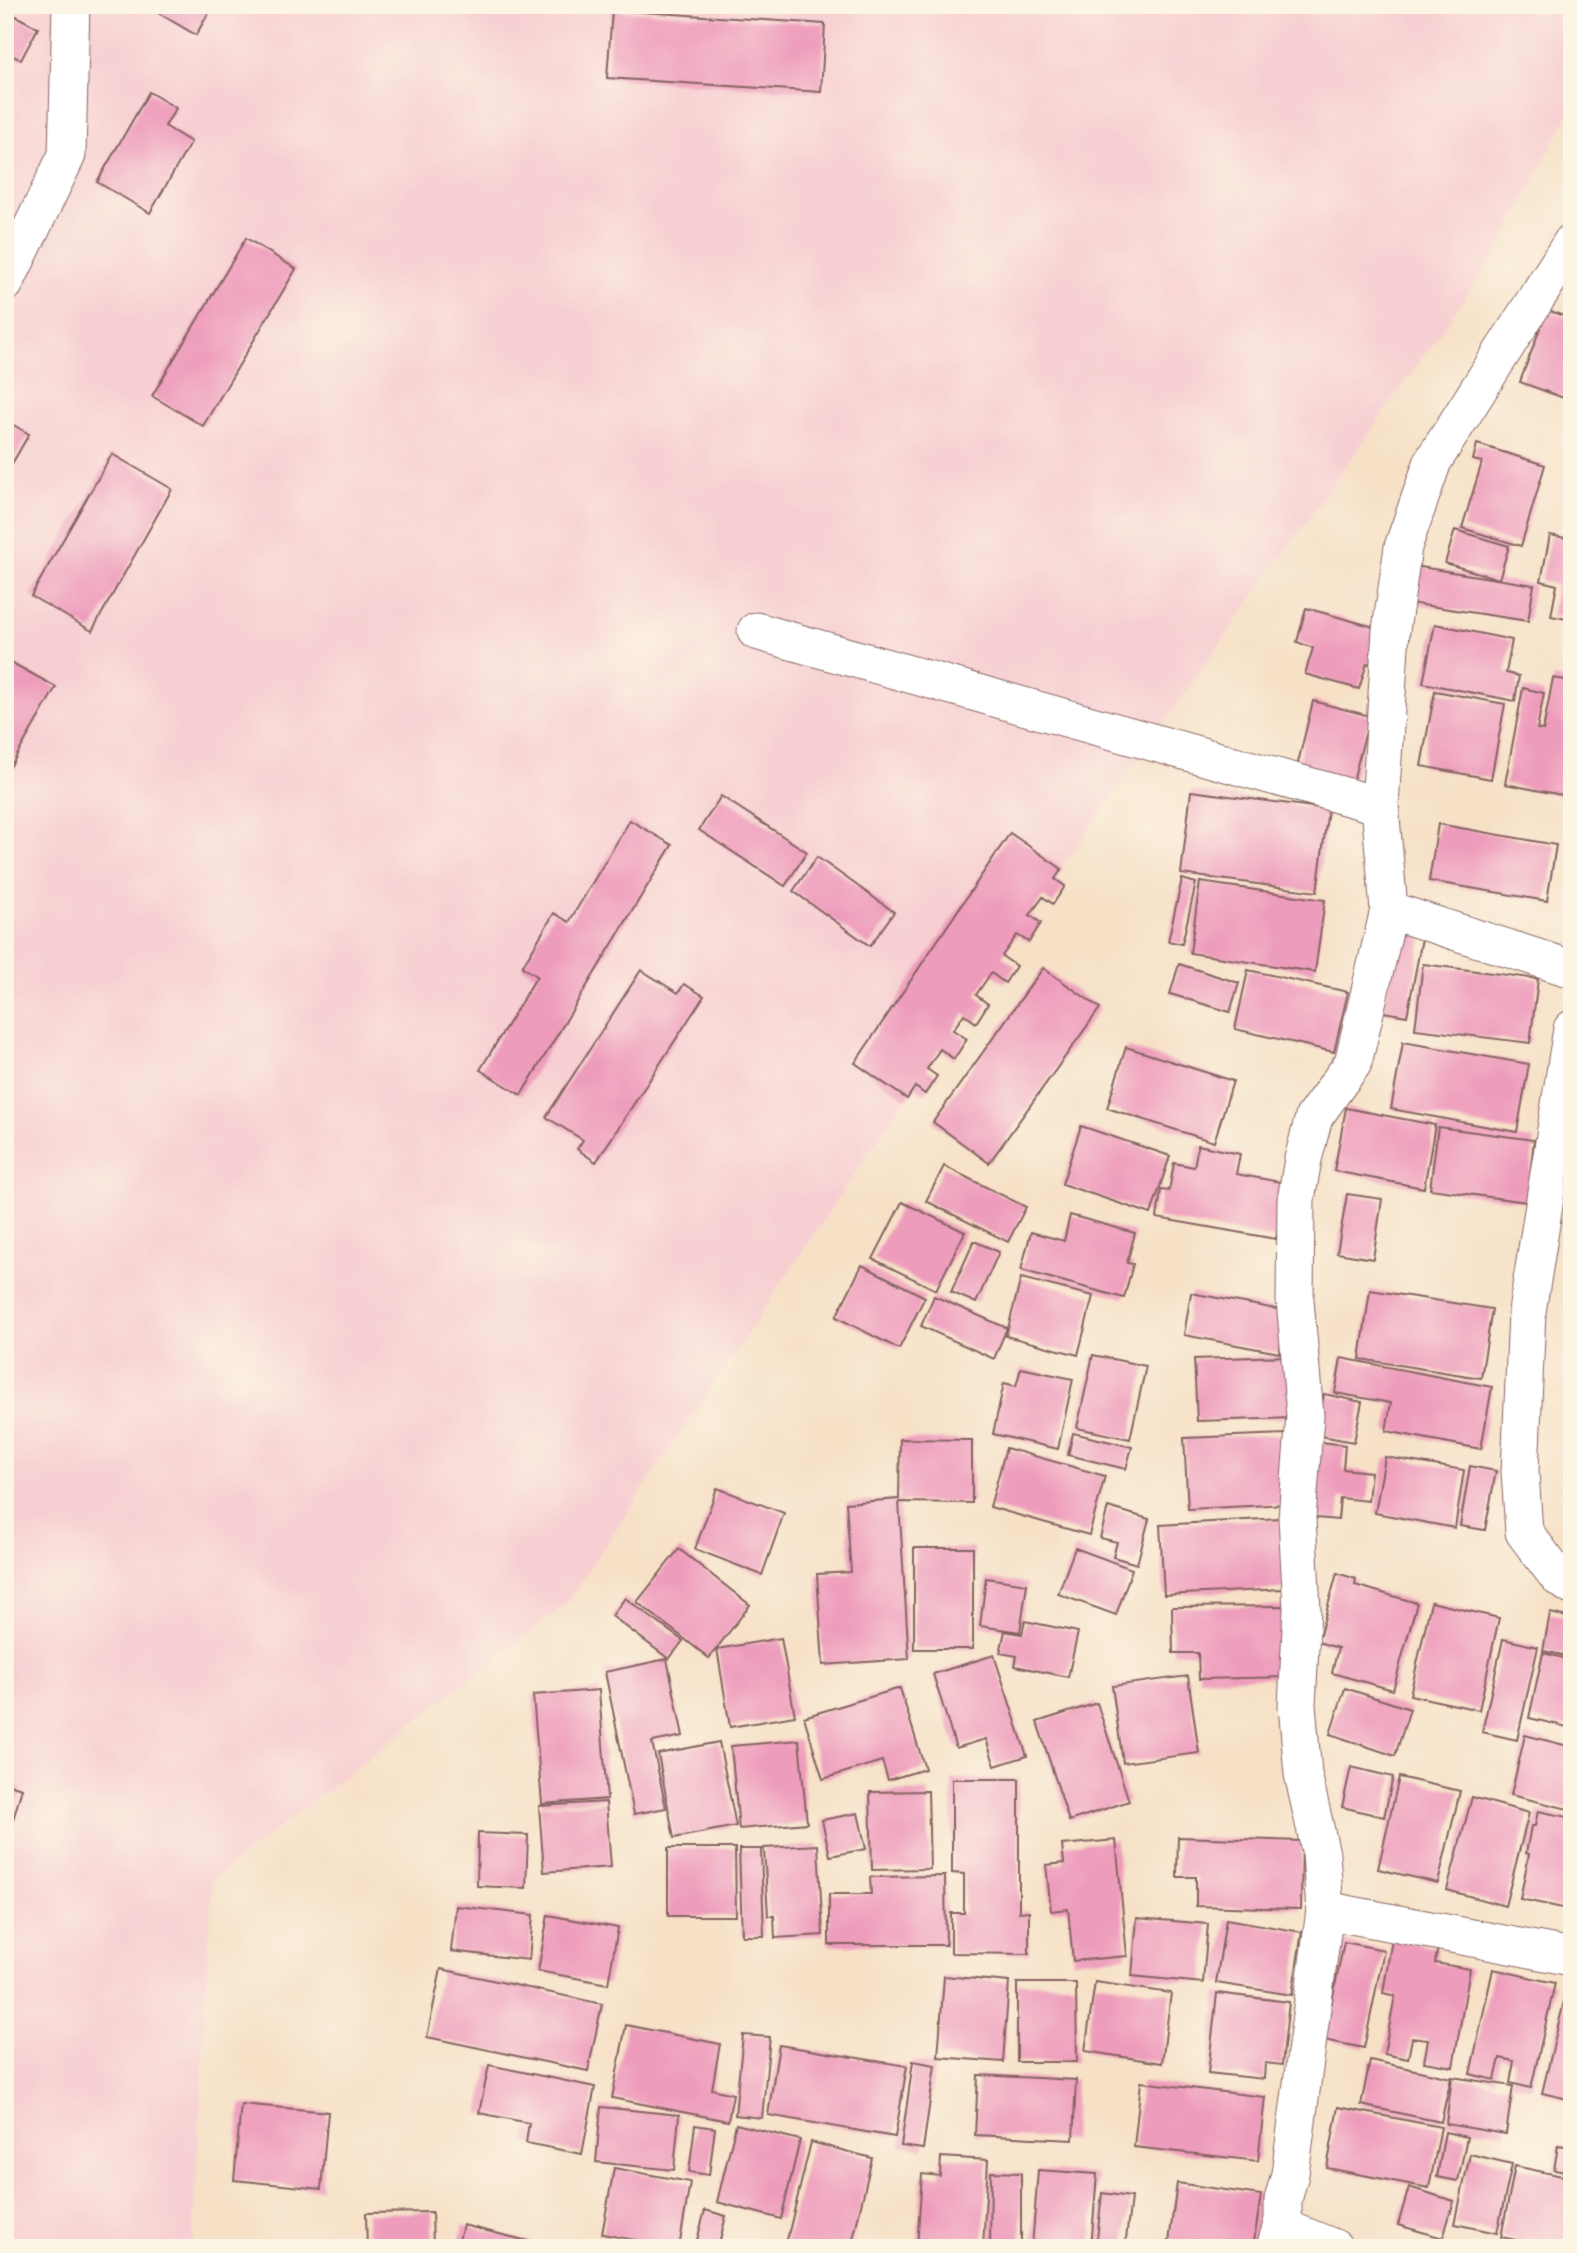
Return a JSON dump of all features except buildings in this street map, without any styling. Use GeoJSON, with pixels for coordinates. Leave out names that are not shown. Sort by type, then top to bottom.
{"type":"FeatureCollection","features":[{"type":"Feature","properties":{"kind":"street"},"geometry":{"type":"LineString","coordinates":[[5,284],[67,155],[71,5]]}},
{"type":"Feature","properties":{"kind":"street"},"geometry":{"type":"LineString","coordinates":[[1334,2248],[1292,2231],[1279,2234],[1283,2200],[1290,2174],[1325,1910],[1321,1854],[1303,1774],[1297,1705],[1302,1609],[1297,1518],[1305,1416],[1295,1300],[1296,1200],[1314,1117],[1353,1063],[1389,910],[1380,806],[1391,630],[1403,547],[1433,461],[1572,242]]}},
{"type":"Feature","properties":{"kind":"street"},"geometry":{"type":"LineString","coordinates":[[756,631],[1380,806]]}},
{"type":"Feature","properties":{"kind":"street"},"geometry":{"type":"LineString","coordinates":[[1389,910],[1572,969]]}},
{"type":"Feature","properties":{"kind":"street"},"geometry":{"type":"LineString","coordinates":[[1572,1029],[1527,1312],[1520,1472],[1524,1532],[1558,1577],[1572,1586]]}},
{"type":"Feature","properties":{"kind":"street"},"geometry":{"type":"LineString","coordinates":[[1325,1910],[1572,1957]]}},
{"type":"Feature","properties":{"kind":"shaded area"},"geometry":{"type":"Polygon","coordinates":[[[5,5],[1572,5],[1572,107],[1497,252],[1026,918],[566,1604],[212,1880],[193,2248],[5,2248],[5,5]]]}}]}
